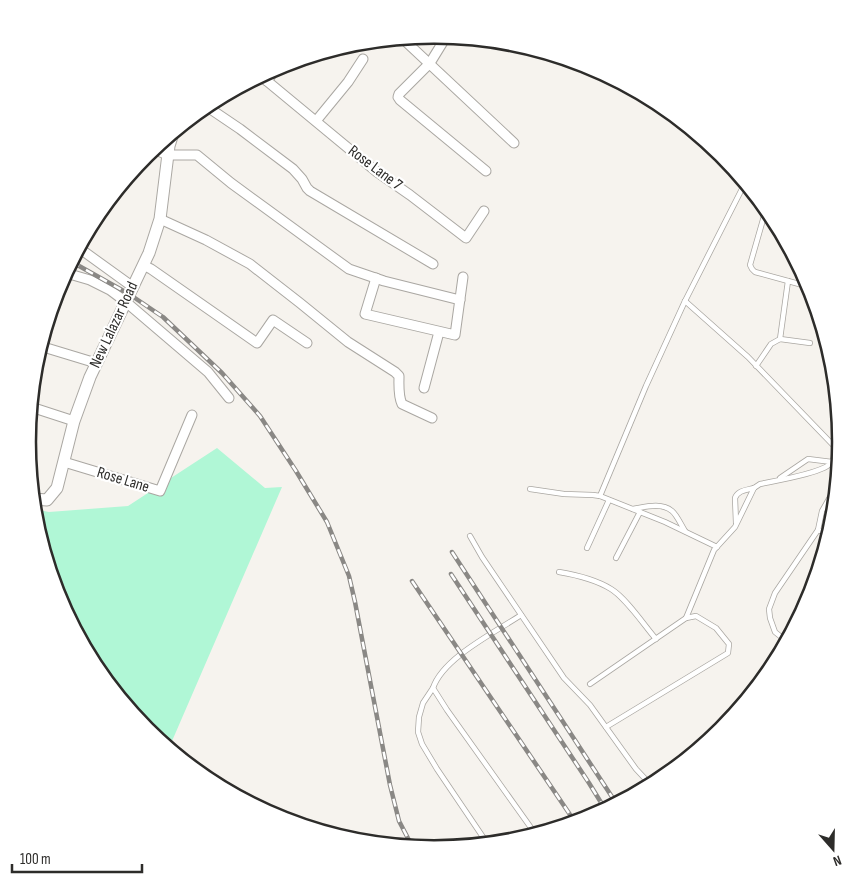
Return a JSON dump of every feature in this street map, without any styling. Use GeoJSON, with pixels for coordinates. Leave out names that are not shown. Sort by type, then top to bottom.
{"type":"FeatureCollection","features":[{"type":"Feature","properties":{"kind":"street"},"geometry":{"type":"LineString","coordinates":[[442,44],[430,63],[398,97],[486,171]]}},
{"type":"Feature","properties":{"kind":"street"},"geometry":{"type":"LineString","coordinates":[[410,45],[514,142]]}},
{"type":"Feature","properties":{"kind":"street"},"geometry":{"type":"LineString","coordinates":[[316,121],[348,82],[363,59]]}},
{"type":"Feature","properties":{"kind":"street","name":"Rose Lane 7"},"geometry":{"type":"LineString","coordinates":[[268,81],[377,172],[410,194],[466,238],[484,211]]}},
{"type":"Feature","properties":{"kind":"street"},"geometry":{"type":"LineString","coordinates":[[213,111],[293,169],[310,191],[433,264]]}},
{"type":"Feature","properties":{"kind":"street","name":"New Lalazar Road"},"geometry":{"type":"LineString","coordinates":[[41,500],[47,500],[57,488],[74,421],[90,377],[143,265],[160,220],[169,146]]}},
{"type":"Feature","properties":{"kind":"street"},"geometry":{"type":"LineString","coordinates":[[162,153],[168,155],[197,155],[231,183],[349,269],[460,300]]}},
{"type":"Feature","properties":{"kind":"street"},"geometry":{"type":"LineString","coordinates":[[160,220],[206,240],[250,264],[348,342],[395,372],[399,376],[400,402],[432,418]]}},
{"type":"Feature","properties":{"kind":"street"},"geometry":{"type":"LineString","coordinates":[[85,252],[133,287]]}},
{"type":"Feature","properties":{"kind":"street"},"geometry":{"type":"LineString","coordinates":[[143,265],[257,343],[273,320],[308,343]]}},
{"type":"Feature","properties":{"kind":"street"},"geometry":{"type":"LineString","coordinates":[[73,275],[90,280],[110,290],[126,302],[208,372],[229,398]]}},
{"type":"Feature","properties":{"kind":"street"},"geometry":{"type":"LineString","coordinates":[[376,278],[365,314],[455,336],[463,277]]}},
{"type":"Feature","properties":{"kind":"street"},"geometry":{"type":"LineString","coordinates":[[424,388],[439,332]]}},
{"type":"Feature","properties":{"kind":"street"},"geometry":{"type":"LineString","coordinates":[[48,348],[96,363]]}},
{"type":"Feature","properties":{"kind":"street"},"geometry":{"type":"LineString","coordinates":[[38,409],[74,421]]}},
{"type":"Feature","properties":{"kind":"street","name":"Rose Lane"},"geometry":{"type":"LineString","coordinates":[[64,462],[160,491],[192,415]]}},
{"type":"Feature","properties":{"kind":"lane"},"geometry":{"type":"LineString","coordinates":[[600,496],[646,386],[685,301],[741,190]]}},
{"type":"Feature","properties":{"kind":"lane"},"geometry":{"type":"LineString","coordinates":[[763,219],[750,265],[752,269],[755,272],[798,283]]}},
{"type":"Feature","properties":{"kind":"lane"},"geometry":{"type":"LineString","coordinates":[[780,338],[788,281]]}},
{"type":"Feature","properties":{"kind":"lane"},"geometry":{"type":"LineString","coordinates":[[685,301],[756,366],[832,444]]}},
{"type":"Feature","properties":{"kind":"lane"},"geometry":{"type":"LineString","coordinates":[[756,366],[771,344],[780,338],[810,344]]}},
{"type":"Feature","properties":{"kind":"lane"},"geometry":{"type":"LineString","coordinates":[[776,480],[808,459],[831,462]]}},
{"type":"Feature","properties":{"kind":"lane"},"geometry":{"type":"LineString","coordinates":[[736,525],[735,498],[743,490],[754,488],[760,484],[821,470],[831,463]]}},
{"type":"Feature","properties":{"kind":"lane"},"geometry":{"type":"LineString","coordinates":[[686,618],[714,550],[736,525],[754,488]]}},
{"type":"Feature","properties":{"kind":"lane"},"geometry":{"type":"LineString","coordinates":[[530,489],[564,494],[600,496],[665,522],[716,547]]}},
{"type":"Feature","properties":{"kind":"lane"},"geometry":{"type":"LineString","coordinates":[[587,548],[609,500]]}},
{"type":"Feature","properties":{"kind":"lane"},"geometry":{"type":"LineString","coordinates":[[781,636],[775,632],[769,609],[775,593],[818,530],[822,511],[826,504]]}},
{"type":"Feature","properties":{"kind":"lane"},"geometry":{"type":"LineString","coordinates":[[632,509],[655,506],[666,508],[673,511],[686,532]]}},
{"type":"Feature","properties":{"kind":"lane"},"geometry":{"type":"LineString","coordinates":[[616,558],[640,512]]}},
{"type":"Feature","properties":{"kind":"lane"},"geometry":{"type":"LineString","coordinates":[[470,536],[482,557],[564,678],[590,705],[645,779]]}},
{"type":"Feature","properties":{"kind":"lane"},"geometry":{"type":"LineString","coordinates":[[559,572],[585,577],[612,589],[622,598],[656,639]]}},
{"type":"Feature","properties":{"kind":"lane"},"geometry":{"type":"LineString","coordinates":[[482,836],[436,769],[422,744],[418,732],[420,717],[423,703],[434,688],[436,680],[455,659],[521,615]]}},
{"type":"Feature","properties":{"kind":"lane"},"geometry":{"type":"LineString","coordinates":[[590,684],[686,618],[696,616],[716,628],[729,644],[728,653],[606,727]]}},
{"type":"Feature","properties":{"kind":"lane"},"geometry":{"type":"LineString","coordinates":[[434,688],[447,710],[531,827]]}},
{"type":"Feature","properties":{"kind":"green space"},"geometry":{"type":"Polygon","coordinates":[[[217,448],[265,488],[282,487],[172,741],[118,684],[103,663],[77,618],[57,570],[43,511],[49,512],[128,506],[217,448]]]}},
{"type":"Feature","properties":{"kind":"railway"},"geometry":{"type":"LineString","coordinates":[[78,265],[129,294],[163,317],[222,373],[260,416],[327,522],[349,576],[390,785],[399,821],[408,839]]}},
{"type":"Feature","properties":{"kind":"railway"},"geometry":{"type":"LineString","coordinates":[[452,552],[612,798]]}},
{"type":"Feature","properties":{"kind":"railway"},"geometry":{"type":"LineString","coordinates":[[451,574],[601,803]]}},
{"type":"Feature","properties":{"kind":"railway"},"geometry":{"type":"LineString","coordinates":[[412,581],[571,815]]}}]}
